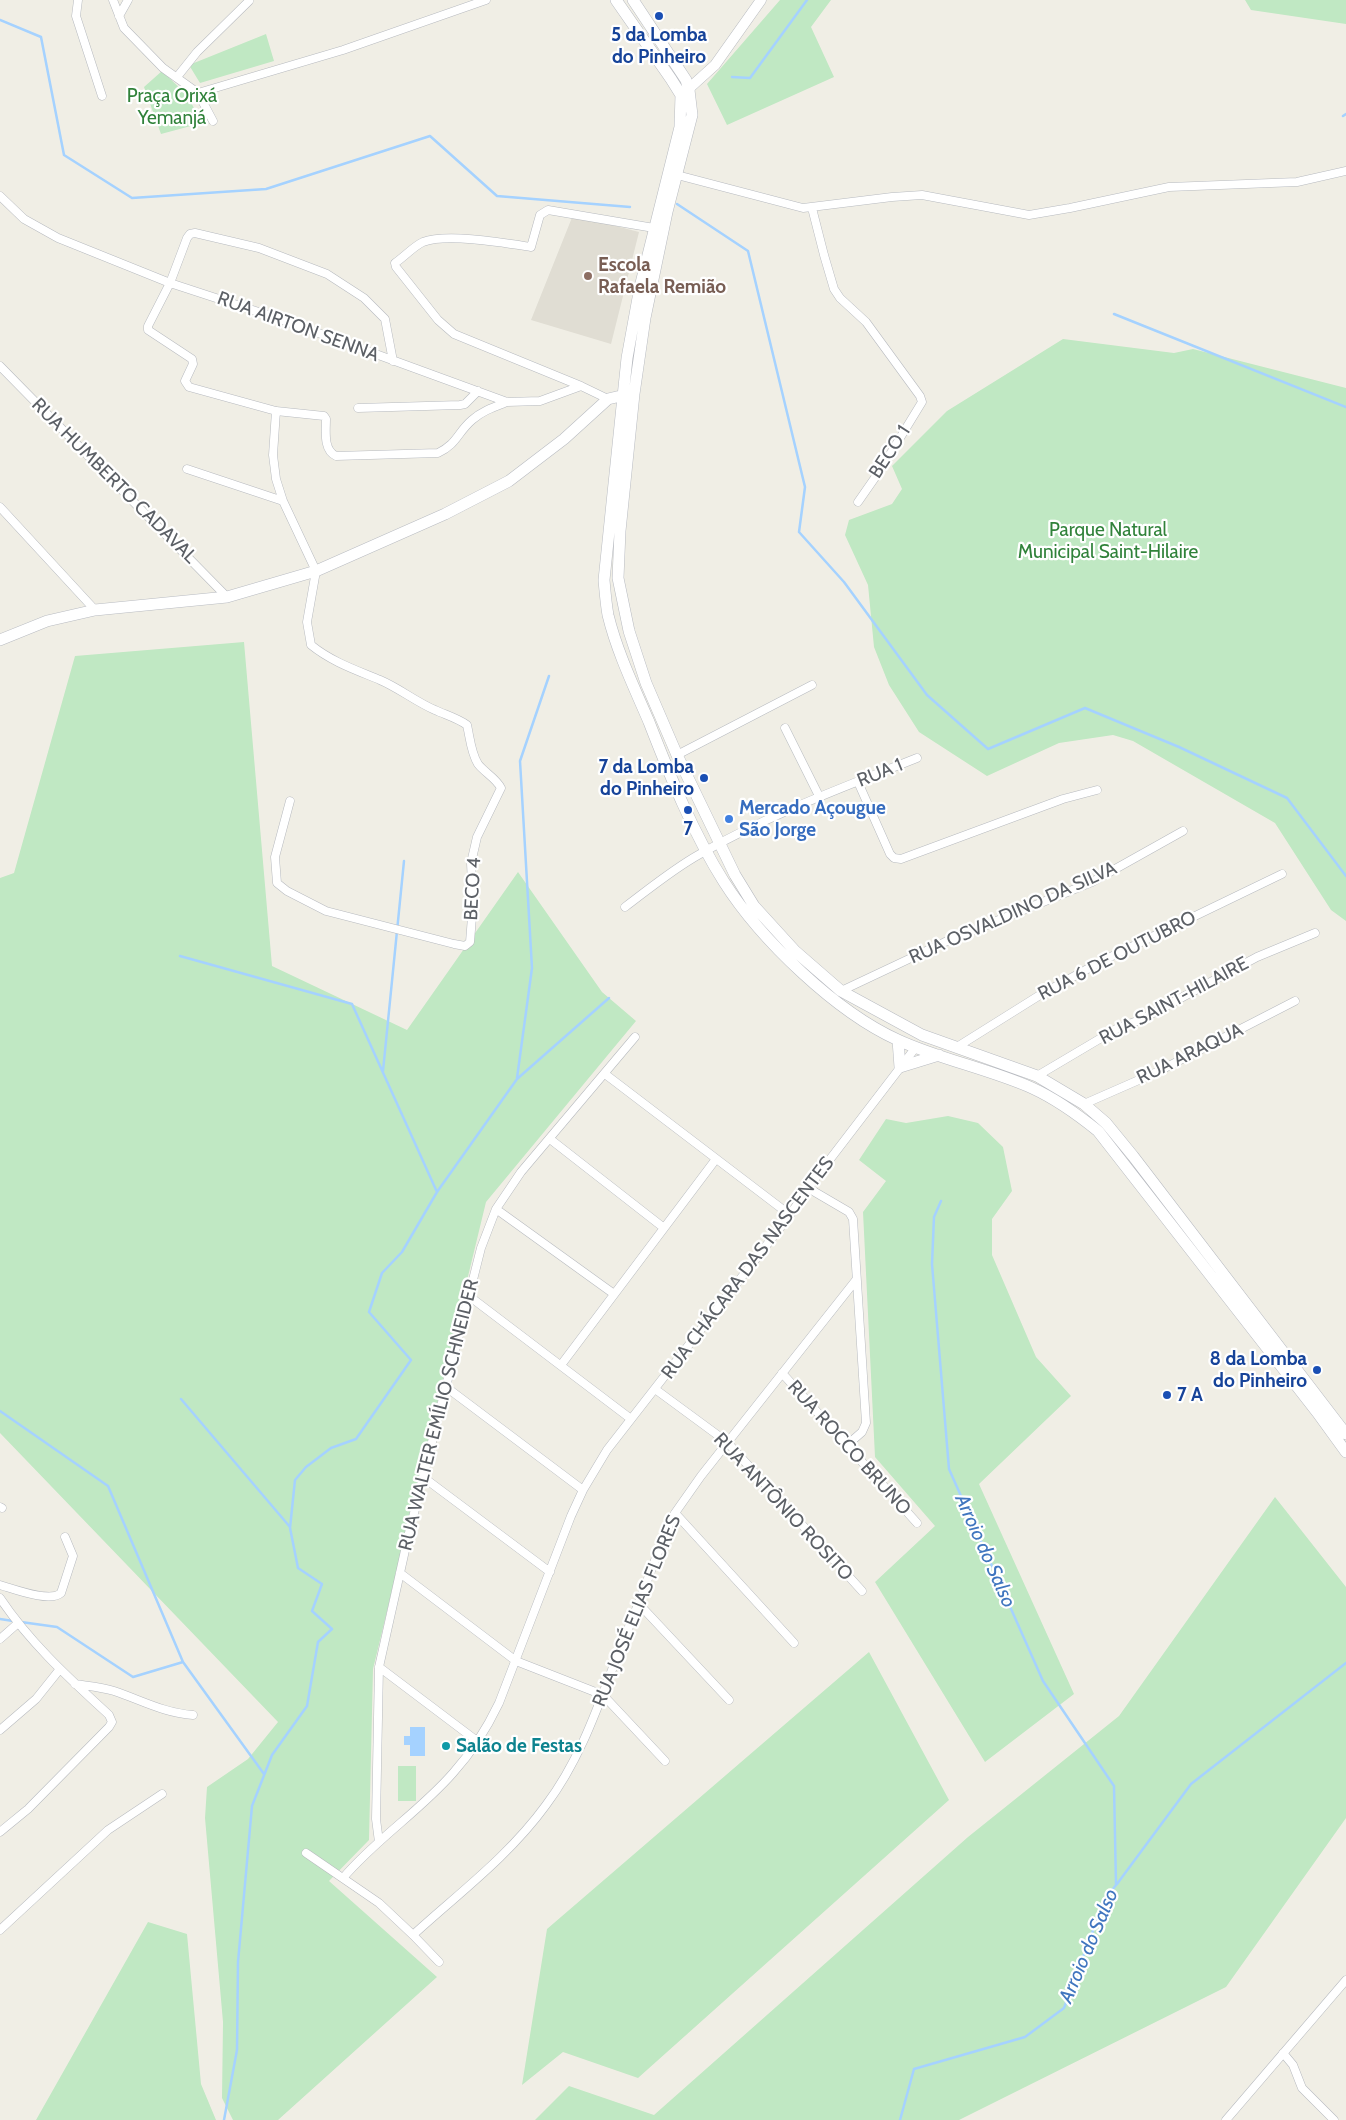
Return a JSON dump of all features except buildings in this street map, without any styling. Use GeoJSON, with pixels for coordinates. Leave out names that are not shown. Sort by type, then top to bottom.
{"type":"FeatureCollection","features":[{"type":"Feature","properties":{"kind":"main road"},"geometry":{"type":"LineString","coordinates":[[616,0],[672,79],[685,93]]}},
{"type":"Feature","properties":{"kind":"main road"},"geometry":{"type":"LineString","coordinates":[[632,0],[681,72],[692,115],[677,175],[654,228],[640,287],[604,580],[608,614],[624,665],[668,769],[706,850],[724,882],[746,912],[793,964],[830,998],[898,1040],[1032,1088],[1069,1108],[1098,1131],[1346,1452]]}},
{"type":"Feature","properties":{"kind":"main road"},"geometry":{"type":"LineString","coordinates":[[685,93],[645,318],[628,394],[618,578],[628,631],[638,661],[678,755],[720,844],[754,906],[795,951],[841,991],[916,1047],[1009,1066]]}},
{"type":"Feature","properties":{"kind":"main road"},"geometry":{"type":"LineString","coordinates":[[0,640],[47,621],[95,610],[227,597],[316,572],[445,514],[509,481],[564,439],[608,399],[628,394]]}},
{"type":"Feature","properties":{"kind":"main road"},"geometry":{"type":"LineString","coordinates":[[841,991],[922,1035],[1037,1076],[1084,1104],[1106,1123],[1134,1156],[1346,1434]]}},
{"type":"Feature","properties":{"kind":"main road"},"geometry":{"type":"LineString","coordinates":[[898,1040],[900,1067],[939,1054]]}},
{"type":"Feature","properties":{"kind":"main road"},"geometry":{"type":"LineString","coordinates":[[1123,1163],[1134,1156]]}},
{"type":"Feature","properties":{"kind":"street"},"geometry":{"type":"LineString","coordinates":[[78,0],[76,16],[102,96]]}},
{"type":"Feature","properties":{"kind":"street"},"geometry":{"type":"LineString","coordinates":[[113,0],[124,28],[163,68],[198,93],[213,121]]}},
{"type":"Feature","properties":{"kind":"street"},"geometry":{"type":"LineString","coordinates":[[119,16],[128,0]]}},
{"type":"Feature","properties":{"kind":"street"},"geometry":{"type":"LineString","coordinates":[[198,93],[343,50],[486,0]]}},
{"type":"Feature","properties":{"kind":"street"},"geometry":{"type":"LineString","coordinates":[[685,93],[715,65],[761,0]]}},
{"type":"Feature","properties":{"kind":"street"},"geometry":{"type":"LineString","coordinates":[[177,77],[197,52],[249,1]]}},
{"type":"Feature","properties":{"kind":"street"},"geometry":{"type":"LineString","coordinates":[[677,175],[803,208],[922,195],[1029,215],[1169,187],[1297,182],[1346,172]]}},
{"type":"Feature","properties":{"kind":"street","name":"RUA AIRTON SENNA"},"geometry":{"type":"LineString","coordinates":[[0,196],[24,219],[58,238],[170,283],[280,319],[507,402],[540,400],[581,386]]}},
{"type":"Feature","properties":{"kind":"street","name":"BECO 1"},"geometry":{"type":"LineString","coordinates":[[812,208],[834,289],[840,298],[866,322],[920,396],[922,402],[858,502]]}},
{"type":"Feature","properties":{"kind":"street"},"geometry":{"type":"LineString","coordinates":[[608,399],[454,334],[438,320],[396,267],[396,263],[422,242],[438,239],[483,240],[531,247],[540,215],[548,210],[654,228]]}},
{"type":"Feature","properties":{"kind":"street"},"geometry":{"type":"LineString","coordinates":[[394,362],[385,319],[364,298],[327,274],[259,248],[195,233],[190,234],[170,283],[149,322],[148,330],[192,359],[193,364],[185,381],[186,385],[276,411],[324,416],[326,419],[327,447],[330,453],[336,456],[438,453],[450,447],[469,422],[480,412],[507,402]]}},
{"type":"Feature","properties":{"kind":"street","name":"RUA HUMBERTO CADAVAL"},"geometry":{"type":"LineString","coordinates":[[0,366],[227,597]]}},
{"type":"Feature","properties":{"kind":"street"},"geometry":{"type":"LineString","coordinates":[[358,408],[460,405],[465,404],[478,391]]}},
{"type":"Feature","properties":{"kind":"street"},"geometry":{"type":"LineString","coordinates":[[276,411],[273,455],[276,479],[282,501],[316,572]]}},
{"type":"Feature","properties":{"kind":"street"},"geometry":{"type":"LineString","coordinates":[[187,469],[282,501]]}},
{"type":"Feature","properties":{"kind":"street"},"geometry":{"type":"LineString","coordinates":[[0,507],[95,610]]}},
{"type":"Feature","properties":{"kind":"street","name":"BECO 4"},"geometry":{"type":"LineString","coordinates":[[290,801],[275,857],[276,883],[287,891],[326,911],[460,945],[465,946],[470,942],[473,904],[471,863],[477,837],[501,788],[499,783],[478,764],[467,725],[459,719],[435,710],[381,681],[359,673],[324,655],[311,645],[307,622],[316,572]]}},
{"type":"Feature","properties":{"kind":"street"},"geometry":{"type":"LineString","coordinates":[[678,755],[812,685]]}},
{"type":"Feature","properties":{"kind":"street"},"geometry":{"type":"LineString","coordinates":[[785,728],[819,796]]}},
{"type":"Feature","properties":{"kind":"street","name":"RUA 1"},"geometry":{"type":"LineString","coordinates":[[625,907],[706,850],[819,796],[917,758]]}},
{"type":"Feature","properties":{"kind":"street"},"geometry":{"type":"LineString","coordinates":[[858,782],[890,854],[894,858],[901,859],[1062,799],[1098,790]]}},
{"type":"Feature","properties":{"kind":"street","name":"RUA OSVALDINO DA SILVA"},"geometry":{"type":"LineString","coordinates":[[841,991],[945,942],[1092,882],[1183,831]]}},
{"type":"Feature","properties":{"kind":"street","name":"RUA 6 DE OUTUBRO"},"geometry":{"type":"LineString","coordinates":[[957,1047],[1040,995],[1071,978],[1282,874]]}},
{"type":"Feature","properties":{"kind":"street","name":"RUA SAINT-HILAIRE"},"geometry":{"type":"LineString","coordinates":[[1037,1076],[1118,1028],[1140,1020],[1257,957],[1315,933]]}},
{"type":"Feature","properties":{"kind":"street","name":"RUA ARAQUA"},"geometry":{"type":"LineString","coordinates":[[1084,1104],[1157,1072],[1295,1001]]}},
{"type":"Feature","properties":{"kind":"street","name":"RUA WALTER EMÍLIO SCHNEIDER"},"geometry":{"type":"LineString","coordinates":[[379,1842],[376,1819],[378,1668],[423,1477],[481,1248],[496,1208],[521,1172],[635,1037]]}},
{"type":"Feature","properties":{"kind":"street","name":"RUA CHÁCARA DAS NASCENTES"},"geometry":{"type":"LineString","coordinates":[[343,1878],[359,1860],[452,1774],[478,1741],[499,1703],[583,1490],[608,1450],[790,1216],[808,1188],[916,1047]]}},
{"type":"Feature","properties":{"kind":"street"},"geometry":{"type":"LineString","coordinates":[[605,1074],[790,1216]]}},
{"type":"Feature","properties":{"kind":"street"},"geometry":{"type":"LineString","coordinates":[[550,1139],[664,1228]]}},
{"type":"Feature","properties":{"kind":"street"},"geometry":{"type":"LineString","coordinates":[[560,1365],[716,1159]]}},
{"type":"Feature","properties":{"kind":"street"},"geometry":{"type":"LineString","coordinates":[[808,1188],[852,1215],[866,1424],[862,1432],[847,1445]]}},
{"type":"Feature","properties":{"kind":"street"},"geometry":{"type":"LineString","coordinates":[[496,1208],[614,1294]]}},
{"type":"Feature","properties":{"kind":"street","name":"RUA JOSÉ ELIAS FLORES"},"geometry":{"type":"LineString","coordinates":[[413,1934],[492,1866],[546,1806],[575,1761],[604,1695],[666,1528],[727,1442],[856,1280]]}},
{"type":"Feature","properties":{"kind":"street"},"geometry":{"type":"LineString","coordinates":[[469,1296],[631,1419]]}},
{"type":"Feature","properties":{"kind":"street","name":"RUA ROCCO BRUNO"},"geometry":{"type":"LineString","coordinates":[[782,1373],[917,1523]]}},
{"type":"Feature","properties":{"kind":"street"},"geometry":{"type":"LineString","coordinates":[[446,1387],[583,1490]]}},
{"type":"Feature","properties":{"kind":"street","name":"RUA ANTÔNIO ROSITO"},"geometry":{"type":"LineString","coordinates":[[655,1389],[727,1442],[862,1591]]}},
{"type":"Feature","properties":{"kind":"street"},"geometry":{"type":"LineString","coordinates":[[423,1477],[550,1572]]}},
{"type":"Feature","properties":{"kind":"street"},"geometry":{"type":"LineString","coordinates":[[675,1513],[794,1643]]}},
{"type":"Feature","properties":{"kind":"street"},"geometry":{"type":"LineString","coordinates":[[0,1585],[48,1598],[57,1596],[64,1586],[73,1556],[65,1536]]}},
{"type":"Feature","properties":{"kind":"street"},"geometry":{"type":"LineString","coordinates":[[400,1573],[516,1661],[604,1695],[665,1761]]}},
{"type":"Feature","properties":{"kind":"street"},"geometry":{"type":"LineString","coordinates":[[0,1598],[17,1624],[75,1684],[109,1715],[112,1722],[28,1809],[0,1832]]}},
{"type":"Feature","properties":{"kind":"street"},"geometry":{"type":"LineString","coordinates":[[638,1602],[729,1700]]}},
{"type":"Feature","properties":{"kind":"street"},"geometry":{"type":"LineString","coordinates":[[0,1639],[17,1624]]}},
{"type":"Feature","properties":{"kind":"street"},"geometry":{"type":"LineString","coordinates":[[0,1730],[36,1698],[60,1668]]}},
{"type":"Feature","properties":{"kind":"street"},"geometry":{"type":"LineString","coordinates":[[378,1668],[478,1741]]}},
{"type":"Feature","properties":{"kind":"street"},"geometry":{"type":"LineString","coordinates":[[75,1684],[112,1690],[162,1710],[177,1714],[193,1715]]}},
{"type":"Feature","properties":{"kind":"street"},"geometry":{"type":"LineString","coordinates":[[0,1930],[108,1830],[162,1794]]}},
{"type":"Feature","properties":{"kind":"street"},"geometry":{"type":"LineString","coordinates":[[306,1854],[379,1903],[413,1934],[439,1962]]}},
{"type":"Feature","properties":{"kind":"street"},"geometry":{"type":"LineString","coordinates":[[1226,2120],[1346,1980]]}},
{"type":"Feature","properties":{"kind":"street"},"geometry":{"type":"LineString","coordinates":[[1284,2053],[1292,2065],[1302,2088],[1334,2120]]}},
{"type":"Feature","properties":{"kind":"shaded area","name":"Escola Rafaela Remião"},"geometry":{"type":"Polygon","coordinates":[[[573,215],[639,232],[611,344],[531,320],[573,215]]]}},
{"type":"Feature","properties":{"kind":"green space"},"geometry":{"type":"Polygon","coordinates":[[[780,0],[831,0],[811,27],[834,77],[727,125],[707,84],[780,0]]]}},
{"type":"Feature","properties":{"kind":"green space"},"geometry":{"type":"Polygon","coordinates":[[[1245,0],[1346,0],[1346,24],[1251,10],[1245,0]]]}},
{"type":"Feature","properties":{"kind":"green space"},"geometry":{"type":"Polygon","coordinates":[[[266,34],[274,61],[200,83],[189,65],[266,34]]]}},
{"type":"Feature","properties":{"kind":"green space","name":"Praça Orixá Yemanjá"},"geometry":{"type":"Polygon","coordinates":[[[162,71],[187,95],[202,123],[161,134],[144,87],[162,71]]]}},
{"type":"Feature","properties":{"kind":"green space","name":"Parque Natural Municipal Saint-Hilaire"},"geometry":{"type":"Polygon","coordinates":[[[1063,339],[1174,353],[1193,349],[1346,388],[1346,921],[1331,910],[1275,823],[1133,741],[1113,735],[1059,743],[987,776],[919,732],[889,685],[874,647],[868,585],[845,535],[849,520],[892,504],[902,489],[892,466],[947,411],[1063,339]]]}},
{"type":"Feature","properties":{"kind":"green space"},"geometry":{"type":"Polygon","coordinates":[[[244,642],[272,966],[407,1030],[518,872],[602,992],[636,1021],[486,1202],[373,1669],[369,1840],[329,1881],[437,1977],[278,2120],[233,2120],[222,2098],[223,2022],[205,1818],[207,1787],[248,1759],[278,1722],[0,1433],[0,878],[14,873],[75,656],[244,642]]]}},
{"type":"Feature","properties":{"kind":"green space"},"geometry":{"type":"Polygon","coordinates":[[[948,1116],[978,1123],[1003,1147],[1012,1191],[992,1219],[992,1255],[1036,1357],[1071,1396],[979,1484],[1074,1694],[985,1762],[875,1582],[935,1526],[875,1457],[863,1212],[886,1181],[859,1160],[886,1119],[906,1123],[948,1116]]]}},
{"type":"Feature","properties":{"kind":"green space"},"geometry":{"type":"Polygon","coordinates":[[[1275,1497],[1346,1587],[1346,1818],[1226,1987],[959,2120],[535,2120],[569,2086],[654,2115],[968,1837],[1119,1716],[1275,1497]]]}},
{"type":"Feature","properties":{"kind":"green space"},"geometry":{"type":"Polygon","coordinates":[[[869,1652],[949,1800],[638,2078],[563,2052],[522,2085],[547,1929],[869,1652]]]}},
{"type":"Feature","properties":{"kind":"green space"},"geometry":{"type":"Polygon","coordinates":[[[398,1766],[416,1766],[416,1801],[398,1801],[398,1766]]]}},
{"type":"Feature","properties":{"kind":"green space"},"geometry":{"type":"Polygon","coordinates":[[[148,1922],[187,1934],[201,2084],[216,2120],[36,2120],[148,1922]]]}},
{"type":"Feature","properties":{"kind":"water"},"geometry":{"type":"Polygon","coordinates":[[[410,1727],[425,1727],[425,1756],[410,1756],[410,1745],[404,1745],[404,1736],[410,1736],[410,1727]]]}},
{"type":"Feature","properties":{"kind":"waterway"},"geometry":{"type":"LineString","coordinates":[[732,77],[750,78],[807,0]]}},
{"type":"Feature","properties":{"kind":"waterway"},"geometry":{"type":"LineString","coordinates":[[0,20],[41,37],[64,155],[132,198],[266,189],[430,136],[497,196],[630,207]]}},
{"type":"Feature","properties":{"kind":"waterway"},"geometry":{"type":"LineString","coordinates":[[677,204],[748,251],[805,487],[799,532],[844,582],[927,695],[988,749],[1085,708],[1179,747],[1287,798],[1346,876]]}},
{"type":"Feature","properties":{"kind":"waterway"},"geometry":{"type":"LineString","coordinates":[[1114,314],[1346,407]]}},
{"type":"Feature","properties":{"kind":"waterway"},"geometry":{"type":"LineString","coordinates":[[517,1078],[532,968],[520,761],[549,676]]}},
{"type":"Feature","properties":{"kind":"waterway"},"geometry":{"type":"LineString","coordinates":[[383,1071],[404,861]]}},
{"type":"Feature","properties":{"kind":"waterway"},"geometry":{"type":"LineString","coordinates":[[180,956],[352,1004],[437,1192]]}},
{"type":"Feature","properties":{"kind":"waterway"},"geometry":{"type":"LineString","coordinates":[[224,2120],[237,2050],[238,1962],[252,1806],[272,1755],[307,1706],[318,1642],[332,1629],[312,1611],[322,1584],[298,1568],[290,1528],[295,1480],[306,1467],[331,1448],[356,1439],[411,1360],[369,1312],[382,1273],[402,1252],[437,1192],[517,1079],[609,998]]}},
{"type":"Feature","properties":{"kind":"waterway","name":"Arroio do Salso"},"geometry":{"type":"LineString","coordinates":[[900,2120],[914,2069],[1025,2037],[1064,2008],[1104,1901],[1116,1885],[1114,1786],[1043,1681],[949,1469],[932,1264],[934,1217],[941,1201]]}},
{"type":"Feature","properties":{"kind":"waterway"},"geometry":{"type":"LineString","coordinates":[[181,1399],[290,1527]]}},
{"type":"Feature","properties":{"kind":"waterway"},"geometry":{"type":"LineString","coordinates":[[0,1411],[108,1486],[183,1662],[264,1774]]}},
{"type":"Feature","properties":{"kind":"waterway"},"geometry":{"type":"LineString","coordinates":[[0,1619],[13,1621]]}},
{"type":"Feature","properties":{"kind":"waterway"},"geometry":{"type":"LineString","coordinates":[[21,1622],[57,1627],[133,1677],[183,1662]]}},
{"type":"Feature","properties":{"kind":"waterway"},"geometry":{"type":"LineString","coordinates":[[1117,1884],[1191,1784],[1346,1663]]}},
{"type":"Feature","properties":{"kind":"place","name":"5 da Lomba do Pinheiro"},"geometry":{"type":"Point","coordinates":[659,16]}},
{"type":"Feature","properties":{"kind":"place","name":"Escola Rafaela Remião"},"geometry":{"type":"Point","coordinates":[588,276]}},
{"type":"Feature","properties":{"kind":"place","name":"7 da Lomba do Pinheiro"},"geometry":{"type":"Point","coordinates":[704,778]}},
{"type":"Feature","properties":{"kind":"place","name":"7"},"geometry":{"type":"Point","coordinates":[688,810]}},
{"type":"Feature","properties":{"kind":"place","name":"Mercado Açougue São Jorge"},"geometry":{"type":"Point","coordinates":[729,819]}},
{"type":"Feature","properties":{"kind":"place","name":"8 da Lomba do Pinheiro"},"geometry":{"type":"Point","coordinates":[1317,1370]}},
{"type":"Feature","properties":{"kind":"place","name":"7 A"},"geometry":{"type":"Point","coordinates":[1167,1395]}},
{"type":"Feature","properties":{"kind":"place","name":"Salão de Festas"},"geometry":{"type":"Point","coordinates":[446,1746]}}]}
